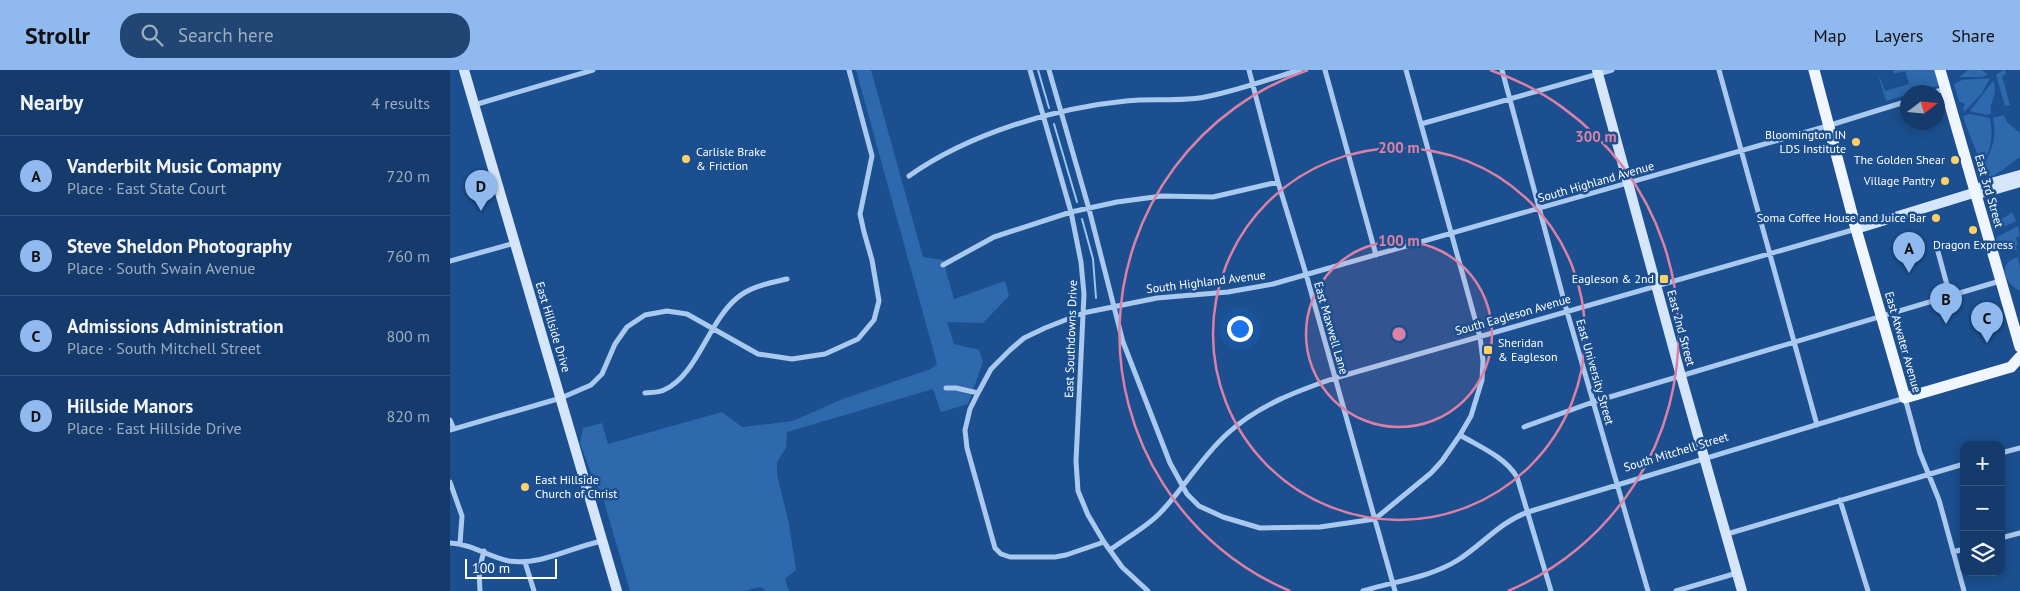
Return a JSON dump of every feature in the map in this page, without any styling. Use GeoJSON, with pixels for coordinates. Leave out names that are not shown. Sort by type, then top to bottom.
{"type":"FeatureCollection","features":[{"type":"Feature","properties":{"kind":"main road","name":"East Atwater Avenue"},"geometry":{"type":"LineString","coordinates":[[1814,70],[1856,229],[1905,398]]}},
{"type":"Feature","properties":{"kind":"main road","name":"East 3rd Street"},"geometry":{"type":"LineString","coordinates":[[1940,70],[1940,85]]}},
{"type":"Feature","properties":{"kind":"main road","name":"East 3rd Street"},"geometry":{"type":"LineString","coordinates":[[1945,106],[1975,193],[2020,347]]}},
{"type":"Feature","properties":{"kind":"main road","name":"South Mitchell Street"},"geometry":{"type":"LineString","coordinates":[[1905,398],[2016,368],[2020,356]]}},
{"type":"Feature","properties":{"kind":"street","name":"East Hillside Drive"},"geometry":{"type":"LineString","coordinates":[[464,70],[604,541],[617,591]]}},
{"type":"Feature","properties":{"kind":"street"},"geometry":{"type":"LineString","coordinates":[[564,70],[566,78]]}},
{"type":"Feature","properties":{"kind":"street"},"geometry":{"type":"LineString","coordinates":[[474,105],[593,70]]}},
{"type":"Feature","properties":{"kind":"street"},"geometry":{"type":"LineString","coordinates":[[450,420],[452,429],[561,398],[590,385],[602,374],[615,344],[627,327],[645,315],[667,312],[687,314],[758,354],[792,359],[825,354],[858,340],[874,320],[879,301],[878,289],[860,214],[872,156],[849,70]]}},
{"type":"Feature","properties":{"kind":"street","name":"East Southdowns Drive"},"geometry":{"type":"LineString","coordinates":[[1030,70],[1042,118],[1071,212],[1081,262],[1084,294],[1076,484],[1084,508],[1104,542],[1122,567],[1148,591]]}},
{"type":"Feature","properties":{"kind":"street"},"geometry":{"type":"LineString","coordinates":[[1049,70],[1089,209],[1113,307],[1143,396],[1167,456],[1182,486],[1192,500],[1205,509],[1254,527],[1284,529],[1320,527],[1375,519],[1431,473],[1442,461],[1460,435],[1473,409],[1482,380],[1483,361],[1480,337],[1406,70]]}},
{"type":"Feature","properties":{"kind":"street","name":"East Maxwell Lane"},"geometry":{"type":"LineString","coordinates":[[1248,70],[1278,182],[1306,274],[1395,591]]}},
{"type":"Feature","properties":{"kind":"street"},"geometry":{"type":"LineString","coordinates":[[909,176],[929,162],[971,141],[1042,118],[1102,104],[1204,98],[1300,70]]}},
{"type":"Feature","properties":{"kind":"street"},"geometry":{"type":"LineString","coordinates":[[1325,70],[1376,255]]}},
{"type":"Feature","properties":{"kind":"street","name":"East University Street"},"geometry":{"type":"LineString","coordinates":[[1502,70],[1567,313],[1648,591]]}},
{"type":"Feature","properties":{"kind":"street"},"geometry":{"type":"LineString","coordinates":[[1421,124],[1597,72],[1612,70]]}},
{"type":"Feature","properties":{"kind":"street"},"geometry":{"type":"LineString","coordinates":[[1719,70],[1817,425]]}},
{"type":"Feature","properties":{"kind":"street","name":"East 2nd Street"},"geometry":{"type":"LineString","coordinates":[[1597,72],[1742,591]]}},
{"type":"Feature","properties":{"kind":"street","name":"South Highland Avenue"},"geometry":{"type":"LineString","coordinates":[[1104,542],[1066,555],[1054,557],[1025,555],[1010,557],[998,552],[992,538],[965,438],[967,418],[991,369],[1024,338],[1083,313],[1157,298],[1228,292],[1273,284],[1539,209],[1900,103]]}},
{"type":"Feature","properties":{"kind":"street","name":"South Eagleson Avenue"},"geometry":{"type":"LineString","coordinates":[[1975,193],[1984,185],[2020,175]]}},
{"type":"Feature","properties":{"kind":"street"},"geometry":{"type":"LineString","coordinates":[[943,265],[994,237],[1071,212],[1162,196],[1213,197],[1278,182]]}},
{"type":"Feature","properties":{"kind":"street","name":"South Eagleson Avenue"},"geometry":{"type":"LineString","coordinates":[[1110,550],[1159,514],[1228,433],[1253,413],[1288,394],[1335,378],[1769,255],[1975,193],[1986,192],[2020,182]]}},
{"type":"Feature","properties":{"kind":"street"},"geometry":{"type":"LineString","coordinates":[[450,261],[515,243]]}},
{"type":"Feature","properties":{"kind":"street"},"geometry":{"type":"LineString","coordinates":[[1937,248],[1950,296]]}},
{"type":"Feature","properties":{"kind":"street"},"geometry":{"type":"LineString","coordinates":[[645,393],[664,390],[679,379],[694,362],[723,312],[738,297],[753,288],[787,279]]}},
{"type":"Feature","properties":{"kind":"street"},"geometry":{"type":"LineString","coordinates":[[1524,427],[1593,402],[2000,281]]}},
{"type":"Feature","properties":{"kind":"street"},"geometry":{"type":"LineString","coordinates":[[946,388],[956,388],[978,393]]}},
{"type":"Feature","properties":{"kind":"street","name":"South Mitchell Street"},"geometry":{"type":"LineString","coordinates":[[1363,591],[1392,582],[1398,583],[1418,578],[1450,564],[1505,523],[1528,512],[1905,398]]}},
{"type":"Feature","properties":{"kind":"street","name":"East Atwater Avenue"},"geometry":{"type":"LineString","coordinates":[[1905,398],[1920,454],[1938,500],[1964,591]]}},
{"type":"Feature","properties":{"kind":"street"},"geometry":{"type":"LineString","coordinates":[[1460,435],[1511,467],[1517,477],[1551,591]]}},
{"type":"Feature","properties":{"kind":"street"},"geometry":{"type":"LineString","coordinates":[[2005,452],[2020,448]]}},
{"type":"Feature","properties":{"kind":"street"},"geometry":{"type":"LineString","coordinates":[[1727,534],[1960,465]]}},
{"type":"Feature","properties":{"kind":"street"},"geometry":{"type":"LineString","coordinates":[[450,482],[462,516],[460,544]]}},
{"type":"Feature","properties":{"kind":"street"},"geometry":{"type":"LineString","coordinates":[[1840,500],[1868,591]]}},
{"type":"Feature","properties":{"kind":"street"},"geometry":{"type":"LineString","coordinates":[[2005,537],[2020,533]]}},
{"type":"Feature","properties":{"kind":"street"},"geometry":{"type":"LineString","coordinates":[[450,543],[460,544],[508,560],[525,562],[604,541]]}},
{"type":"Feature","properties":{"kind":"street"},"geometry":{"type":"LineString","coordinates":[[1953,552],[1960,550]]}},
{"type":"Feature","properties":{"kind":"street"},"geometry":{"type":"LineString","coordinates":[[480,591],[478,570],[484,552]]}},
{"type":"Feature","properties":{"kind":"street"},"geometry":{"type":"LineString","coordinates":[[525,562],[534,591]]}},
{"type":"Feature","properties":{"kind":"street"},"geometry":{"type":"LineString","coordinates":[[1676,591],[1737,573]]}},
{"type":"Feature","properties":{"kind":"shaded area"},"geometry":{"type":"Polygon","coordinates":[[[856,70],[871,70],[923,257],[943,260],[954,299],[1005,281],[1009,296],[983,323],[947,322],[954,344],[979,350],[983,362],[968,404],[941,412],[933,389],[787,432],[786,448],[777,462],[777,474],[789,524],[796,570],[785,579],[789,591],[766,591],[761,587],[743,591],[630,591],[601,491],[595,484],[580,443],[583,428],[602,423],[608,444],[722,412],[742,427],[793,421],[840,400],[931,369],[937,364],[856,70]]]}},
{"type":"Feature","properties":{"kind":"shaded area"},"geometry":{"type":"Polygon","coordinates":[[[1893,70],[1935,70],[1939,85],[1906,85],[1909,84],[1905,71],[1894,74],[1893,70]]]}},
{"type":"Feature","properties":{"kind":"shaded area"},"geometry":{"type":"Polygon","coordinates":[[[1968,70],[1982,70],[1988,75],[1981,77],[1959,77],[1968,70]]]}},
{"type":"Feature","properties":{"kind":"shaded area"},"geometry":{"type":"Polygon","coordinates":[[[2005,70],[2006,74],[2002,76],[2010,105],[2005,106],[1996,75],[2005,70]]]}},
{"type":"Feature","properties":{"kind":"shaded area"},"geometry":{"type":"Polygon","coordinates":[[[1879,78],[1885,91],[1900,87],[1900,97],[1886,101],[1879,78]]]}},
{"type":"Feature","properties":{"kind":"shaded area"},"geometry":{"type":"Polygon","coordinates":[[[1990,78],[1982,93],[1964,112],[1965,104],[1959,101],[1954,84],[1962,80],[1990,78]]]}},
{"type":"Feature","properties":{"kind":"shaded area"},"geometry":{"type":"Polygon","coordinates":[[[1993,81],[1995,90],[1991,114],[1986,115],[1970,111],[1993,81]]]}},
{"type":"Feature","properties":{"kind":"shaded area"},"geometry":{"type":"Polygon","coordinates":[[[1970,114],[1990,118],[1991,142],[1981,165],[1963,116],[1970,114]]]}},
{"type":"Feature","properties":{"kind":"shaded area"},"geometry":{"type":"Polygon","coordinates":[[[2004,115],[2007,122],[2020,133],[2020,157],[1995,175],[1989,177],[1983,174],[1981,168],[1993,144],[1993,118],[2004,115]]]}},
{"type":"Feature","properties":{"kind":"shaded area"},"geometry":{"type":"Polygon","coordinates":[[[2012,212],[2016,221],[1993,232],[1992,224],[1994,219],[2002,219],[2012,212]]]}},
{"type":"Feature","properties":{"kind":"shaded area"},"geometry":{"type":"Polygon","coordinates":[[[2018,226],[2020,236],[2016,238],[2017,250],[2001,250],[1996,243],[1997,237],[2018,226]]]}},
{"type":"Feature","properties":{"kind":"shaded area"},"geometry":{"type":"Polygon","coordinates":[[[2018,257],[2020,291],[2010,283],[2005,273],[2007,264],[2018,257]]]}},
{"type":"Feature","properties":{"kind":"waterway"},"geometry":{"type":"LineString","coordinates":[[1038,70],[1049,108]]}},
{"type":"Feature","properties":{"kind":"waterway"},"geometry":{"type":"LineString","coordinates":[[1054,124],[1077,202]]}},
{"type":"Feature","properties":{"kind":"waterway"},"geometry":{"type":"LineString","coordinates":[[1082,219],[1093,259],[1096,298]]}},
{"type":"Feature","properties":{"kind":"place","name":"Bloomington IN LDS Institute"},"geometry":{"type":"Point","coordinates":[1856,142]}},
{"type":"Feature","properties":{"kind":"place","name":"Carlisle Brake & Friction"},"geometry":{"type":"Point","coordinates":[686,159]}},
{"type":"Feature","properties":{"kind":"place","name":"The Golden Shear"},"geometry":{"type":"Point","coordinates":[1955,160]}},
{"type":"Feature","properties":{"kind":"place","name":"Village Pantry"},"geometry":{"type":"Point","coordinates":[1945,181]}},
{"type":"Feature","properties":{"kind":"place","name":"Hillside Manors"},"geometry":{"type":"Point","coordinates":[481,211]}},
{"type":"Feature","properties":{"kind":"place","name":"Soma Coffee House and Juice Bar"},"geometry":{"type":"Point","coordinates":[1936,218]}},
{"type":"Feature","properties":{"kind":"place","name":"Dragon Express"},"geometry":{"type":"Point","coordinates":[1973,230]}},
{"type":"Feature","properties":{"kind":"place","name":"Vanderbilt Music Comapny"},"geometry":{"type":"Point","coordinates":[1909,273]}},
{"type":"Feature","properties":{"kind":"place","name":"Eagleson & 2nd"},"geometry":{"type":"Point","coordinates":[1664,279]}},
{"type":"Feature","properties":{"kind":"place","name":"Steve Sheldon Photography"},"geometry":{"type":"Point","coordinates":[1946,324]}},
{"type":"Feature","properties":{"kind":"place","name":"Admissions Administration"},"geometry":{"type":"Point","coordinates":[1987,343]}},
{"type":"Feature","properties":{"kind":"place","name":"Sheridan & Eagleson"},"geometry":{"type":"Point","coordinates":[1488,350]}},
{"type":"Feature","properties":{"kind":"place","name":"East Hillside Church of Christ"},"geometry":{"type":"Point","coordinates":[525,487]}}]}
